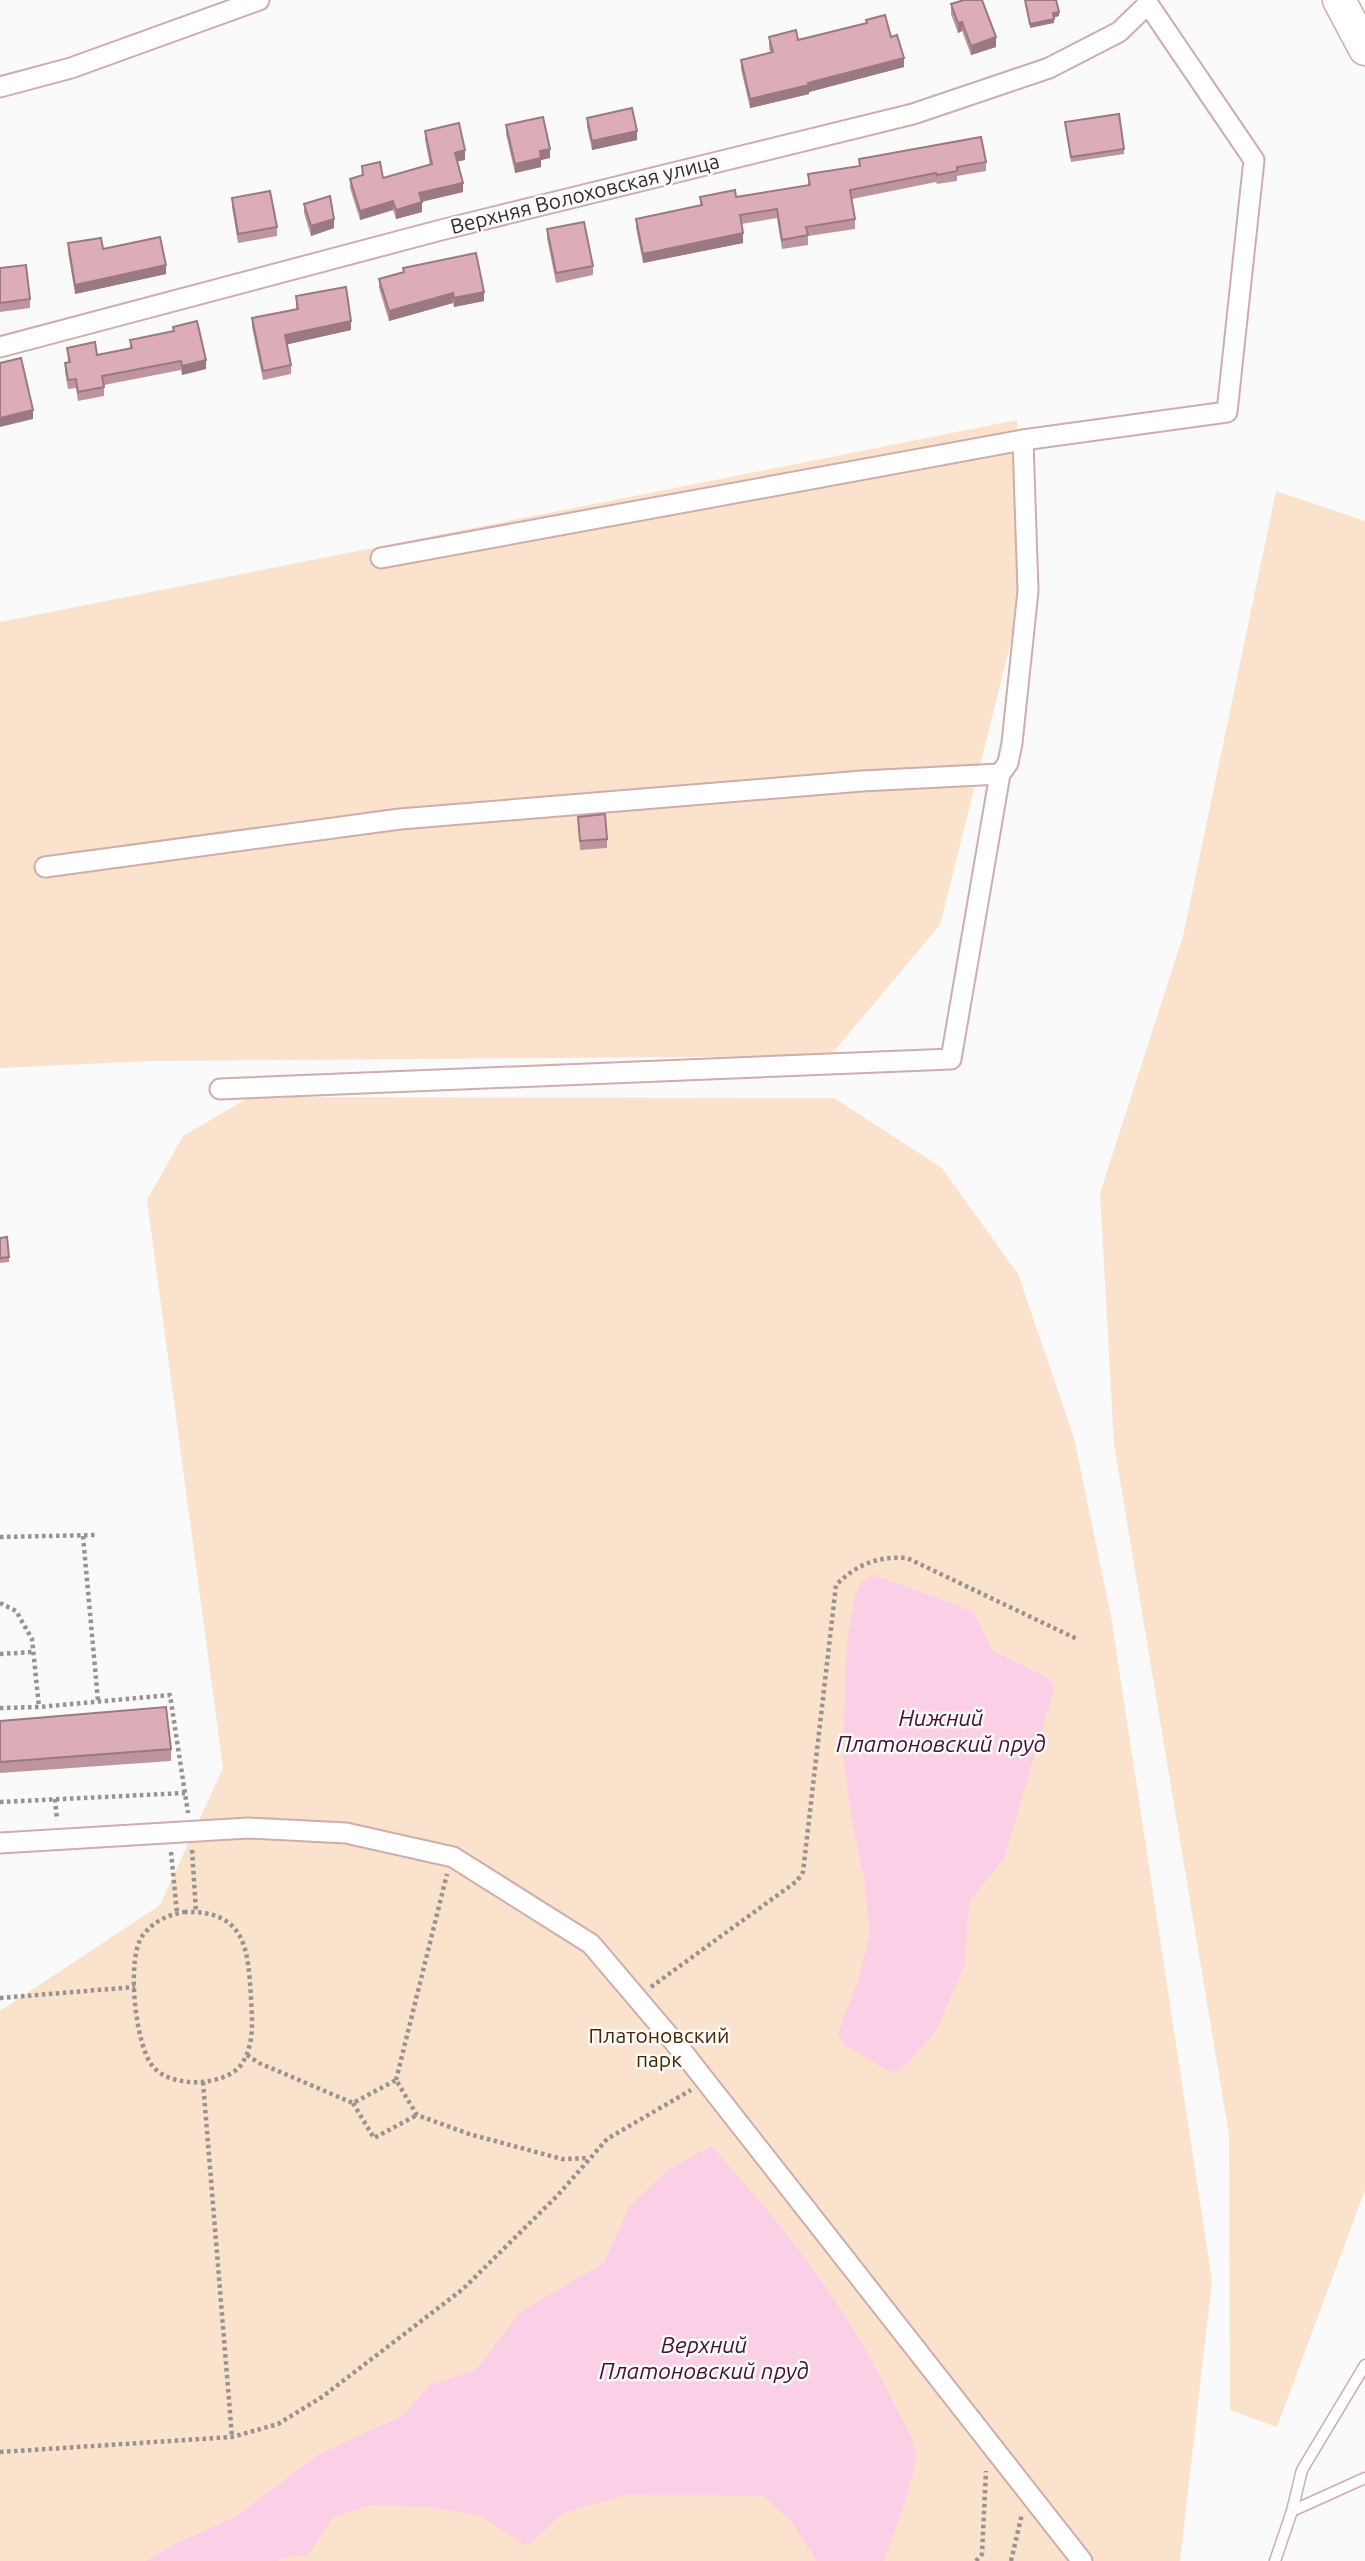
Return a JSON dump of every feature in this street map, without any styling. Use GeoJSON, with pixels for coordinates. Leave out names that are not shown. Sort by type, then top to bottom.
{"type":"FeatureCollection","features":[{"type":"Feature","properties":{"kind":"main road"},"geometry":{"type":"LineString","coordinates":[[1339,0],[1365,49]]}},
{"type":"Feature","properties":{"kind":"street"},"geometry":{"type":"LineString","coordinates":[[0,87],[71,68],[259,0]]}},
{"type":"Feature","properties":{"kind":"street"},"geometry":{"type":"LineString","coordinates":[[381,558],[1023,440],[1227,412],[1254,160],[1147,2]]}},
{"type":"Feature","properties":{"kind":"street","name":"Верхняя Волоховская улица"},"geometry":{"type":"LineString","coordinates":[[0,347],[441,230],[913,114],[1049,68],[1119,32],[1147,2]]}},
{"type":"Feature","properties":{"kind":"street"},"geometry":{"type":"LineString","coordinates":[[220,1089],[951,1059],[1000,774],[1008,763],[1012,743],[1028,591],[1023,440]]}},
{"type":"Feature","properties":{"kind":"street"},"geometry":{"type":"LineString","coordinates":[[46,867],[400,820],[862,781],[1000,774]]}},
{"type":"Feature","properties":{"kind":"street"},"geometry":{"type":"LineString","coordinates":[[0,1843],[248,1828],[346,1833],[453,1857],[591,1944],[686,2056],[1082,2561]]}},
{"type":"Feature","properties":{"kind":"lane"},"geometry":{"type":"LineString","coordinates":[[1275,2561],[1302,2470],[1365,2365]]}},
{"type":"Feature","properties":{"kind":"lane"},"geometry":{"type":"LineString","coordinates":[[1292,2511],[1365,2478]]}},
{"type":"Feature","properties":{"kind":"path"},"geometry":{"type":"LineString","coordinates":[[0,1537],[95,1535]]}},
{"type":"Feature","properties":{"kind":"path"},"geometry":{"type":"LineString","coordinates":[[83,1536],[97,1701]]}},
{"type":"Feature","properties":{"kind":"path"},"geometry":{"type":"LineString","coordinates":[[636,1998],[797,1881],[803,1872],[836,1585],[851,1570],[871,1561],[893,1557],[907,1558],[1077,1639]]}},
{"type":"Feature","properties":{"kind":"path"},"geometry":{"type":"LineString","coordinates":[[0,1603],[16,1611],[32,1639],[39,1707]]}},
{"type":"Feature","properties":{"kind":"path"},"geometry":{"type":"LineString","coordinates":[[0,1654],[33,1652]]}},
{"type":"Feature","properties":{"kind":"path"},"geometry":{"type":"LineString","coordinates":[[0,1708],[170,1695],[188,1815]]}},
{"type":"Feature","properties":{"kind":"path"},"geometry":{"type":"LineString","coordinates":[[0,1802],[185,1793]]}},
{"type":"Feature","properties":{"kind":"path"},"geometry":{"type":"LineString","coordinates":[[55,1800],[57,1821]]}},
{"type":"Feature","properties":{"kind":"path"},"geometry":{"type":"LineString","coordinates":[[45,1821],[70,1820]]}},
{"type":"Feature","properties":{"kind":"path"},"geometry":{"type":"LineString","coordinates":[[192,1845],[196,1912]]}},
{"type":"Feature","properties":{"kind":"path"},"geometry":{"type":"LineString","coordinates":[[171,1846],[177,1913]]}},
{"type":"Feature","properties":{"kind":"path"},"geometry":{"type":"LineString","coordinates":[[448,1873],[396,2080],[417,2115],[469,2134],[562,2159],[590,2158]]}},
{"type":"Feature","properties":{"kind":"path"},"geometry":{"type":"LineString","coordinates":[[196,1912],[219,1917],[238,1934],[246,1947],[253,2029],[247,2055],[232,2074],[203,2082],[174,2081],[151,2065],[140,2033],[135,1960],[142,1936],[158,1921],[177,1913],[196,1912]]}},
{"type":"Feature","properties":{"kind":"path"},"geometry":{"type":"LineString","coordinates":[[0,1998],[135,1987]]}},
{"type":"Feature","properties":{"kind":"path"},"geometry":{"type":"LineString","coordinates":[[247,2055],[259,2063],[353,2103],[374,2138],[417,2115]]}},
{"type":"Feature","properties":{"kind":"path"},"geometry":{"type":"LineString","coordinates":[[353,2103],[396,2080]]}},
{"type":"Feature","properties":{"kind":"path"},"geometry":{"type":"LineString","coordinates":[[203,2082],[233,2437]]}},
{"type":"Feature","properties":{"kind":"path"},"geometry":{"type":"LineString","coordinates":[[0,2452],[111,2447],[233,2437],[278,2424],[322,2397],[464,2288],[503,2251],[607,2139],[692,2089]]}},
{"type":"Feature","properties":{"kind":"path"},"geometry":{"type":"LineString","coordinates":[[976,2561],[982,2554],[986,2470]]}},
{"type":"Feature","properties":{"kind":"path"},"geometry":{"type":"LineString","coordinates":[[1012,2561],[1021,2514]]}},
{"type":"Feature","properties":{"kind":"green space"},"geometry":{"type":"Polygon","coordinates":[[[1017,420],[1017,618],[940,925],[830,1056],[149,1061],[0,1068],[0,622],[1017,420]]]}},
{"type":"Feature","properties":{"kind":"green space"},"geometry":{"type":"Polygon","coordinates":[[[1276,491],[1365,521],[1365,2190],[1277,2427],[1230,2410],[1229,2135],[1114,1444],[1100,1193],[1183,936],[1276,491]]]}},
{"type":"Feature","properties":{"kind":"green space","name":"Платоновский парк"},"geometry":{"type":"Polygon","coordinates":[[[250,1097],[834,1098],[942,1168],[1018,1274],[1074,1438],[1111,1616],[1212,2281],[1180,2561],[0,2561],[0,2011],[160,1905],[223,1768],[147,1200],[183,1136],[250,1097]]]}},
{"type":"Feature","properties":{"kind":"water","name":"Нижний Платоновский пруд"},"geometry":{"type":"Polygon","coordinates":[[[874,1575],[973,1611],[993,1651],[1048,1678],[1054,1689],[1004,1859],[971,1899],[965,1963],[936,2032],[900,2070],[890,2072],[843,2044],[838,2033],[859,1978],[870,1931],[864,1877],[853,1827],[843,1755],[847,1640],[855,1596],[862,1581],[874,1575]]]}},
{"type":"Feature","properties":{"kind":"water","name":"Верхний Платоновский пруд"},"geometry":{"type":"Polygon","coordinates":[[[711,2146],[789,2237],[836,2302],[877,2370],[911,2438],[915,2449],[913,2471],[884,2561],[817,2561],[790,2520],[763,2496],[626,2495],[563,2513],[527,2546],[481,2516],[429,2507],[369,2505],[332,2518],[308,2555],[281,2558],[278,2561],[146,2561],[175,2544],[235,2517],[319,2454],[402,2416],[430,2385],[476,2370],[520,2312],[604,2263],[629,2207],[668,2170],[711,2146]]]}},
{"type":"Feature","properties":{"kind":"building"},"geometry":{"type":"Polygon","coordinates":[[[964,0],[982,0],[996,37],[971,46],[962,22],[958,23],[951,4],[964,0]]]}},
{"type":"Feature","properties":{"kind":"building"},"geometry":{"type":"Polygon","coordinates":[[[1025,0],[1056,0],[1059,12],[1053,13],[1054,19],[1030,24],[1025,0]]]}},
{"type":"Feature","properties":{"kind":"building"},"geometry":{"type":"Polygon","coordinates":[[[885,15],[891,37],[897,35],[904,58],[750,99],[741,60],[773,52],[769,37],[796,30],[798,40],[867,23],[866,20],[885,15]]]}},
{"type":"Feature","properties":{"kind":"building"},"geometry":{"type":"Polygon","coordinates":[[[632,108],[637,131],[592,141],[587,118],[632,108]]]}},
{"type":"Feature","properties":{"kind":"building"},"geometry":{"type":"Polygon","coordinates":[[[1119,114],[1124,149],[1071,157],[1065,122],[1119,114]]]}},
{"type":"Feature","properties":{"kind":"building"},"geometry":{"type":"Polygon","coordinates":[[[543,117],[550,149],[540,151],[541,158],[515,164],[506,125],[543,117]]]}},
{"type":"Feature","properties":{"kind":"building"},"geometry":{"type":"Polygon","coordinates":[[[459,123],[465,150],[455,153],[463,183],[419,193],[422,202],[396,210],[393,201],[360,211],[350,179],[363,175],[362,166],[380,162],[383,178],[432,164],[425,131],[459,123]]]}},
{"type":"Feature","properties":{"kind":"building"},"geometry":{"type":"Polygon","coordinates":[[[981,137],[986,162],[957,167],[957,171],[850,190],[855,219],[806,227],[808,235],[782,240],[777,209],[740,215],[743,233],[643,254],[636,219],[702,205],[700,197],[735,190],[736,197],[810,185],[808,174],[860,166],[859,159],[981,137]]]}},
{"type":"Feature","properties":{"kind":"building"},"geometry":{"type":"Polygon","coordinates":[[[270,191],[277,227],[238,234],[232,198],[270,191]]]}},
{"type":"Feature","properties":{"kind":"building"},"geometry":{"type":"Polygon","coordinates":[[[330,196],[334,219],[311,226],[304,204],[330,196]]]}},
{"type":"Feature","properties":{"kind":"building"},"geometry":{"type":"Polygon","coordinates":[[[584,222],[593,266],[556,273],[547,229],[584,222]]]}},
{"type":"Feature","properties":{"kind":"building"},"geometry":{"type":"Polygon","coordinates":[[[160,237],[166,265],[75,285],[68,243],[101,238],[103,249],[160,237]]]}},
{"type":"Feature","properties":{"kind":"building"},"geometry":{"type":"Polygon","coordinates":[[[476,253],[484,292],[454,298],[453,293],[389,311],[379,279],[404,272],[403,268],[476,253]]]}},
{"type":"Feature","properties":{"kind":"building"},"geometry":{"type":"Polygon","coordinates":[[[26,265],[30,299],[0,303],[0,268],[26,265]]]}},
{"type":"Feature","properties":{"kind":"building"},"geometry":{"type":"Polygon","coordinates":[[[346,287],[351,321],[285,335],[291,365],[263,371],[252,318],[298,309],[296,296],[346,287]]]}},
{"type":"Feature","properties":{"kind":"building"},"geometry":{"type":"Polygon","coordinates":[[[197,321],[206,360],[182,366],[181,361],[102,376],[104,387],[78,392],[76,379],[68,380],[65,363],[70,362],[67,348],[95,342],[97,355],[132,348],[130,340],[174,331],[173,327],[197,321]]]}},
{"type":"Feature","properties":{"kind":"building"},"geometry":{"type":"Polygon","coordinates":[[[21,358],[33,410],[0,418],[0,363],[21,358]]]}},
{"type":"Feature","properties":{"kind":"building"},"geometry":{"type":"Polygon","coordinates":[[[605,814],[607,839],[580,841],[578,817],[605,814]]]}},
{"type":"Feature","properties":{"kind":"building"},"geometry":{"type":"Polygon","coordinates":[[[7,1237],[9,1257],[0,1258],[0,1238],[7,1237]]]}},
{"type":"Feature","properties":{"kind":"building"},"geometry":{"type":"Polygon","coordinates":[[[166,1707],[171,1749],[0,1762],[0,1721],[166,1707]]]}}]}
